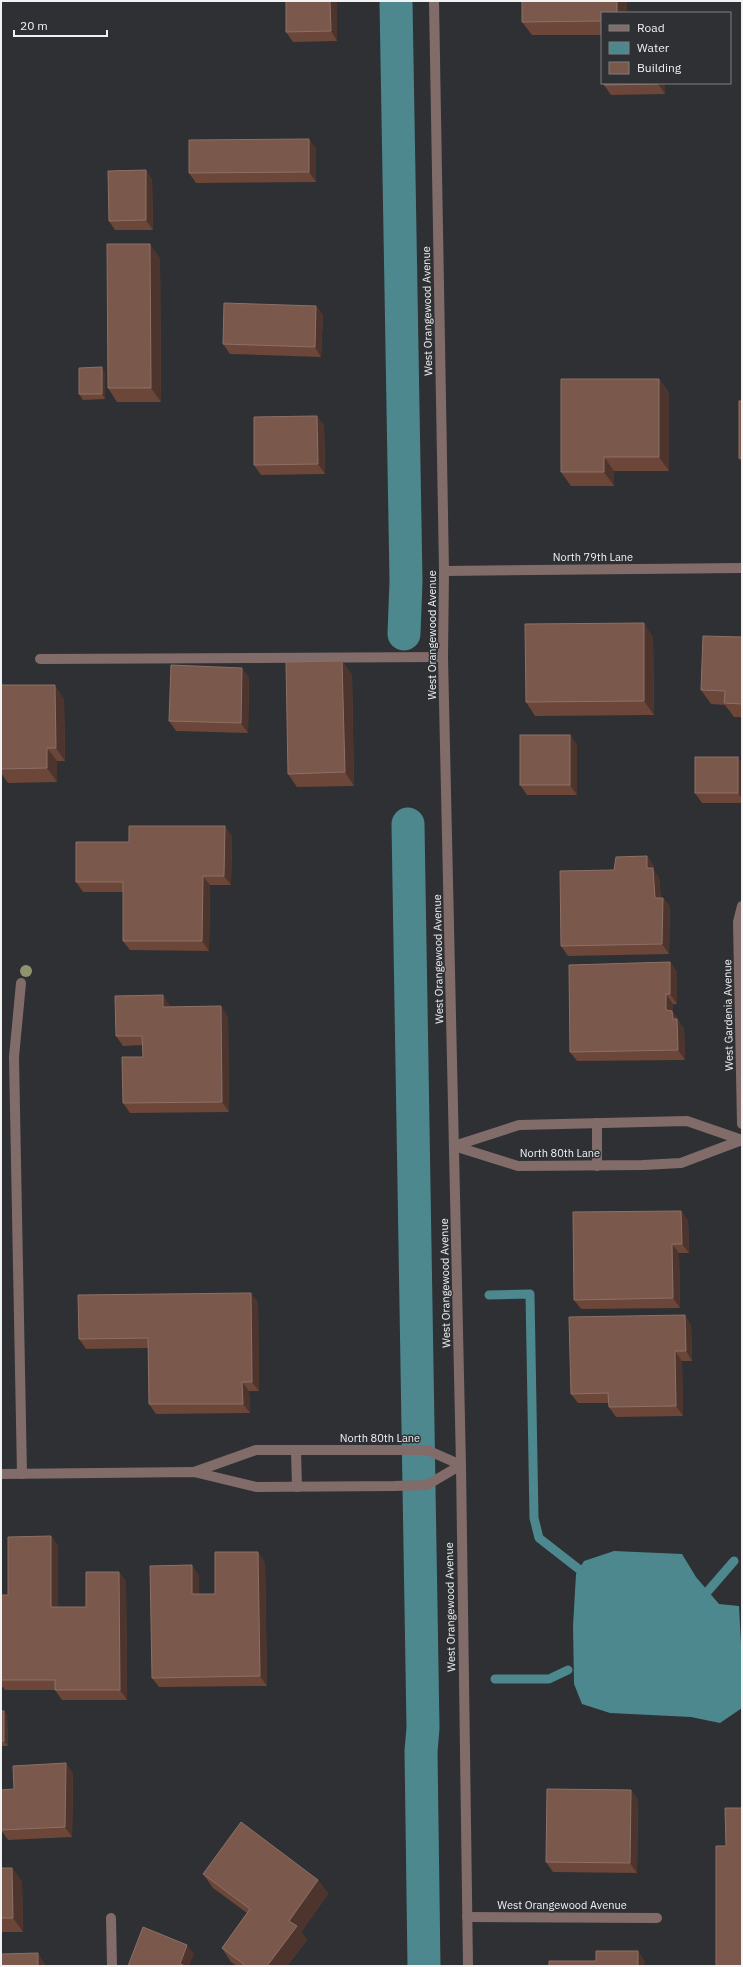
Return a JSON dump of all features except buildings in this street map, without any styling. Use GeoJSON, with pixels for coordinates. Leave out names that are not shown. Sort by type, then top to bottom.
{"type":"FeatureCollection","features":[{"type":"Feature","properties":{"kind":"street","name":"West Orangewood Avenue"},"geometry":{"type":"LineString","coordinates":[[434,1],[444,571],[443,657],[461,1465],[468,1966]]}},
{"type":"Feature","properties":{"kind":"street","name":"North 79th Lane"},"geometry":{"type":"LineString","coordinates":[[444,571],[742,568]]}},
{"type":"Feature","properties":{"kind":"street"},"geometry":{"type":"LineString","coordinates":[[40,659],[443,657]]}},
{"type":"Feature","properties":{"kind":"street","name":"West Gardenia Avenue"},"geometry":{"type":"LineString","coordinates":[[742,906],[738,922],[742,1124]]}},
{"type":"Feature","properties":{"kind":"street"},"geometry":{"type":"LineString","coordinates":[[21,983],[14,1057],[22,1474]]}},
{"type":"Feature","properties":{"kind":"street","name":"North 80th Lane"},"geometry":{"type":"LineString","coordinates":[[454,1146],[519,1125],[687,1121],[742,1140]]}},
{"type":"Feature","properties":{"kind":"street"},"geometry":{"type":"LineString","coordinates":[[597,1123],[597,1166]]}},
{"type":"Feature","properties":{"kind":"street","name":"North 80th Lane"},"geometry":{"type":"LineString","coordinates":[[454,1146],[518,1166],[597,1166],[681,1163],[742,1140]]}},
{"type":"Feature","properties":{"kind":"street","name":"North 80th Lane"},"geometry":{"type":"LineString","coordinates":[[194,1472],[256,1450],[427,1450],[461,1465]]}},
{"type":"Feature","properties":{"kind":"street"},"geometry":{"type":"LineString","coordinates":[[296,1450],[297,1487]]}},
{"type":"Feature","properties":{"kind":"street","name":"North 80th Lane"},"geometry":{"type":"LineString","coordinates":[[1,1474],[194,1472],[256,1487],[427,1485],[461,1465]]}},
{"type":"Feature","properties":{"kind":"street","name":"West Orangewood Avenue"},"geometry":{"type":"LineString","coordinates":[[467,1917],[657,1918]]}},
{"type":"Feature","properties":{"kind":"street"},"geometry":{"type":"LineString","coordinates":[[111,1918],[112,1966]]}},
{"type":"Feature","properties":{"kind":"water"},"geometry":{"type":"Polygon","coordinates":[[[614,1551],[682,1554],[696,1577],[719,1604],[739,1606],[742,1663],[742,1708],[720,1723],[691,1717],[610,1713],[582,1704],[574,1684],[573,1626],[576,1574],[584,1561],[614,1551]]]}},
{"type":"Feature","properties":{"kind":"waterway"},"geometry":{"type":"LineString","coordinates":[[396,1],[406,581],[404,634]]}},
{"type":"Feature","properties":{"kind":"waterway"},"geometry":{"type":"LineString","coordinates":[[408,824],[423,1728],[421,1751],[424,1966]]}},
{"type":"Feature","properties":{"kind":"waterway"},"geometry":{"type":"LineString","coordinates":[[489,1295],[530,1294],[534,1518],[539,1538],[589,1577]]}},
{"type":"Feature","properties":{"kind":"waterway"},"geometry":{"type":"LineString","coordinates":[[708,1591],[734,1561]]}},
{"type":"Feature","properties":{"kind":"waterway"},"geometry":{"type":"LineString","coordinates":[[495,1679],[549,1679],[568,1670]]}}]}
